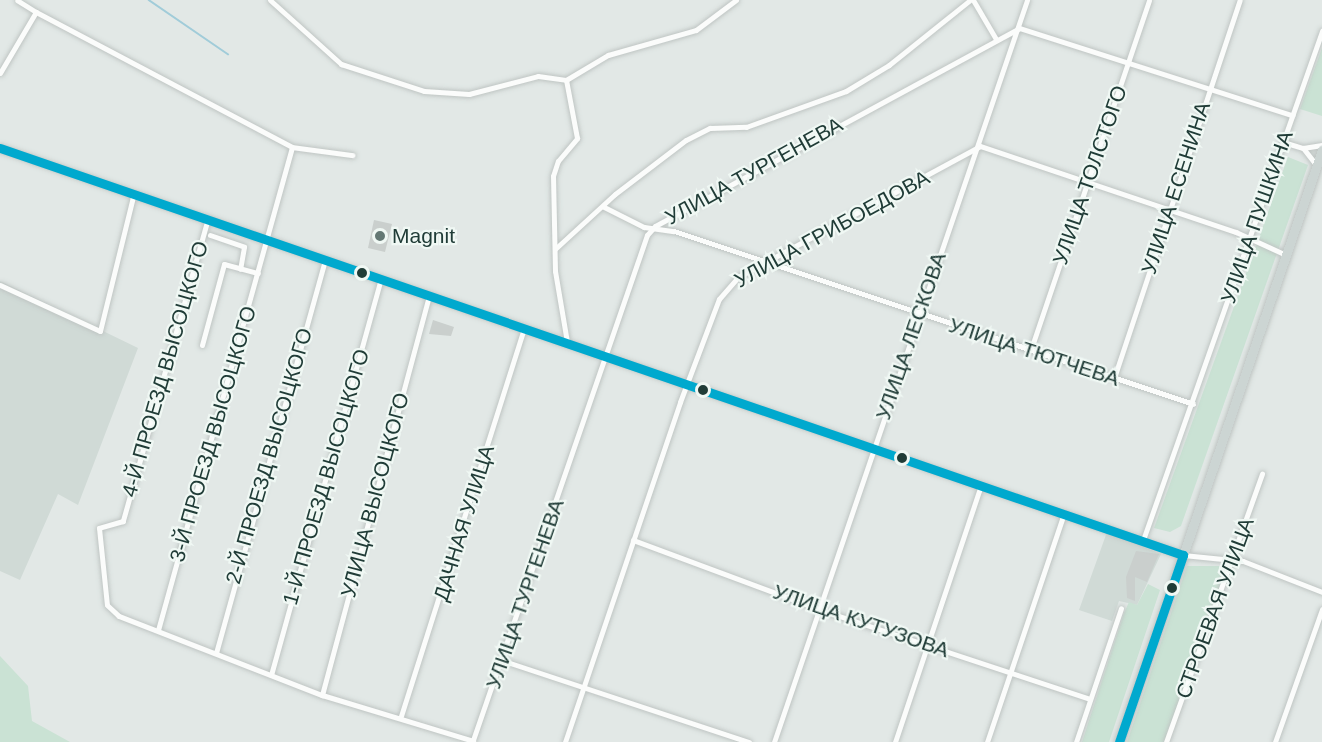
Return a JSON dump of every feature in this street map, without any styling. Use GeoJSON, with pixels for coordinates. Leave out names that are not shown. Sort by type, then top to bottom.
{"type":"FeatureCollection","features":[{"type":"Feature","properties":{"kind":"main road"},"geometry":{"type":"LineString","coordinates":[[1119,742],[1322,150]]}},
{"type":"Feature","properties":{"kind":"street"},"geometry":{"type":"LineString","coordinates":[[270,0],[341,64],[423,91],[469,94],[538,76],[566,80],[608,55],[696,30],[736,0]]}},
{"type":"Feature","properties":{"kind":"street"},"geometry":{"type":"LineString","coordinates":[[555,249],[686,140],[710,128],[746,127],[846,92],[889,65],[971,0],[996,39]]}},
{"type":"Feature","properties":{"kind":"street","name":"УЛИЦА ЛЕСКОВА"},"geometry":{"type":"LineString","coordinates":[[774,742],[918,316],[980,146],[1027,0]]}},
{"type":"Feature","properties":{"kind":"street","name":"УЛИЦА ТОЛСТОГО"},"geometry":{"type":"LineString","coordinates":[[1031,349],[1149,0]]}},
{"type":"Feature","properties":{"kind":"street","name":"УЛИЦА ЕСЕНИНА"},"geometry":{"type":"LineString","coordinates":[[1114,378],[1167,211],[1240,0]]}},
{"type":"Feature","properties":{"kind":"street"},"geometry":{"type":"LineString","coordinates":[[15,1],[292,147],[352,155]]}},
{"type":"Feature","properties":{"kind":"street"},"geometry":{"type":"LineString","coordinates":[[0,73],[36,12]]}},
{"type":"Feature","properties":{"kind":"street"},"geometry":{"type":"LineString","coordinates":[[1019,28],[1292,115]]}},
{"type":"Feature","properties":{"kind":"street","name":"УЛИЦА ТУРГЕНЕВА"},"geometry":{"type":"LineString","coordinates":[[473,741],[504,660],[647,235],[655,226],[1019,28]]}},
{"type":"Feature","properties":{"kind":"street","name":"УЛИЦА ПУШКИНА"},"geometry":{"type":"LineString","coordinates":[[1143,540],[1193,404],[1322,31]]}},
{"type":"Feature","properties":{"kind":"street"},"geometry":{"type":"LineString","coordinates":[[566,80],[578,138],[558,161],[553,176],[555,249],[567,342]]}},
{"type":"Feature","properties":{"kind":"street"},"geometry":{"type":"LineString","coordinates":[[1283,142],[1303,148],[1322,145]]}},
{"type":"Feature","properties":{"kind":"street"},"geometry":{"type":"LineString","coordinates":[[980,146],[1286,255]]}},
{"type":"Feature","properties":{"kind":"street","name":"УЛИЦА ГРИБОЕДОВА"},"geometry":{"type":"LineString","coordinates":[[565,742],[718,299],[738,277],[980,146]]}},
{"type":"Feature","properties":{"kind":"street","name":"3-Й ПРОЕЗД ВЫСОЦКОГО"},"geometry":{"type":"LineString","coordinates":[[158,630],[292,147]]}},
{"type":"Feature","properties":{"kind":"street"},"geometry":{"type":"LineString","coordinates":[[0,148],[268,238],[688,386],[1183,555],[1232,561],[1322,592]]}},
{"type":"Feature","properties":{"kind":"street"},"geometry":{"type":"LineString","coordinates":[[1303,148],[1317,166]]}},
{"type":"Feature","properties":{"kind":"street"},"geometry":{"type":"LineString","coordinates":[[0,285],[100,331],[134,193]]}},
{"type":"Feature","properties":{"kind":"street","name":"УЛИЦА ТЮТЧЕВА"},"geometry":{"type":"LineString","coordinates":[[604,207],[918,316],[1031,349],[1193,404]]}},
{"type":"Feature","properties":{"kind":"street","name":"4-Й ПРОЕЗД ВЫСОЦКОГО"},"geometry":{"type":"LineString","coordinates":[[158,630],[119,616],[107,604],[99,528],[123,521],[208,218]]}},
{"type":"Feature","properties":{"kind":"street"},"geometry":{"type":"LineString","coordinates":[[210,236],[244,247],[240,269]]}},
{"type":"Feature","properties":{"kind":"street","name":"2-Й ПРОЕЗД ВЫСОЦКОГО"},"geometry":{"type":"LineString","coordinates":[[216,653],[325,259]]}},
{"type":"Feature","properties":{"kind":"street"},"geometry":{"type":"LineString","coordinates":[[202,345],[224,264],[258,273]]}},
{"type":"Feature","properties":{"kind":"street","name":"1-Й ПРОЕЗД ВЫСОЦКОГО"},"geometry":{"type":"LineString","coordinates":[[271,675],[381,279]]}},
{"type":"Feature","properties":{"kind":"street","name":"УЛИЦА ВЫСОЦКОГО"},"geometry":{"type":"LineString","coordinates":[[322,695],[429,295]]}},
{"type":"Feature","properties":{"kind":"street","name":"ДАЧНАЯ УЛИЦА"},"geometry":{"type":"LineString","coordinates":[[401,716],[524,328]]}},
{"type":"Feature","properties":{"kind":"street","name":"СТРОЕВАЯ УЛИЦА"},"geometry":{"type":"LineString","coordinates":[[1167,742],[1262,474]]}},
{"type":"Feature","properties":{"kind":"street"},"geometry":{"type":"LineString","coordinates":[[895,742],[981,485]]}},
{"type":"Feature","properties":{"kind":"street"},"geometry":{"type":"LineString","coordinates":[[987,742],[1064,513]]}},
{"type":"Feature","properties":{"kind":"street","name":"УЛИЦА КУТУЗОВА"},"geometry":{"type":"LineString","coordinates":[[633,540],[820,610],[1090,699]]}},
{"type":"Feature","properties":{"kind":"street"},"geometry":{"type":"LineString","coordinates":[[1076,742],[1122,608]]}},
{"type":"Feature","properties":{"kind":"street"},"geometry":{"type":"LineString","coordinates":[[1275,742],[1322,609]]}},
{"type":"Feature","properties":{"kind":"street"},"geometry":{"type":"LineString","coordinates":[[158,630],[371,713],[401,716],[473,741]]}},
{"type":"Feature","properties":{"kind":"street"},"geometry":{"type":"LineString","coordinates":[[504,660],[585,685],[749,742]]}},
{"type":"Feature","properties":{"kind":"shaded area"},"geometry":{"type":"Polygon","coordinates":[[[0,281],[138,348],[78,505],[58,494],[20,580],[0,571],[0,281]]]}},
{"type":"Feature","properties":{"kind":"shaded area"},"geometry":{"type":"Polygon","coordinates":[[[1107,532],[1161,554],[1137,605],[1119,601],[1112,621],[1079,610],[1107,532]]]}},
{"type":"Feature","properties":{"kind":"green space"},"geometry":{"type":"Polygon","coordinates":[[[1322,48],[1322,116],[1300,109],[1322,48]]]}},
{"type":"Feature","properties":{"kind":"green space"},"geometry":{"type":"Polygon","coordinates":[[[1288,157],[1308,165],[1181,526],[1170,532],[1154,528],[1288,157]]]}},
{"type":"Feature","properties":{"kind":"green space"},"geometry":{"type":"Polygon","coordinates":[[[1187,566],[1229,566],[1164,742],[1127,742],[1187,566]]]}},
{"type":"Feature","properties":{"kind":"green space"},"geometry":{"type":"Polygon","coordinates":[[[1148,584],[1160,590],[1109,742],[1082,742],[1124,613],[1129,602],[1137,605],[1148,584]]]}},
{"type":"Feature","properties":{"kind":"green space"},"geometry":{"type":"Polygon","coordinates":[[[0,656],[28,686],[32,721],[70,742],[0,742],[0,656]]]}},
{"type":"Feature","properties":{"kind":"building","name":"Magnit"},"geometry":{"type":"Polygon","coordinates":[[[374,220],[392,224],[385,252],[368,248],[374,220]]]}},
{"type":"Feature","properties":{"kind":"building"},"geometry":{"type":"Polygon","coordinates":[[[433,320],[454,327],[451,336],[429,334],[433,320]]]}},
{"type":"Feature","properties":{"kind":"building"},"geometry":{"type":"Polygon","coordinates":[[[1136,551],[1159,554],[1147,582],[1135,577],[1135,601],[1127,598],[1126,577],[1136,551]]]}},
{"type":"Feature","properties":{"kind":"waterway"},"geometry":{"type":"LineString","coordinates":[[149,0],[228,54]]}},
{"type":"Feature","properties":{"kind":"transit line"},"geometry":{"type":"LineString","coordinates":[[0,148],[1183,555]]}},
{"type":"Feature","properties":{"kind":"transit line"},"geometry":{"type":"LineString","coordinates":[[1119,742],[1183,555]]}},
{"type":"Feature","properties":{"kind":"place","name":"Magnit"},"geometry":{"type":"Point","coordinates":[380,236]}}]}
